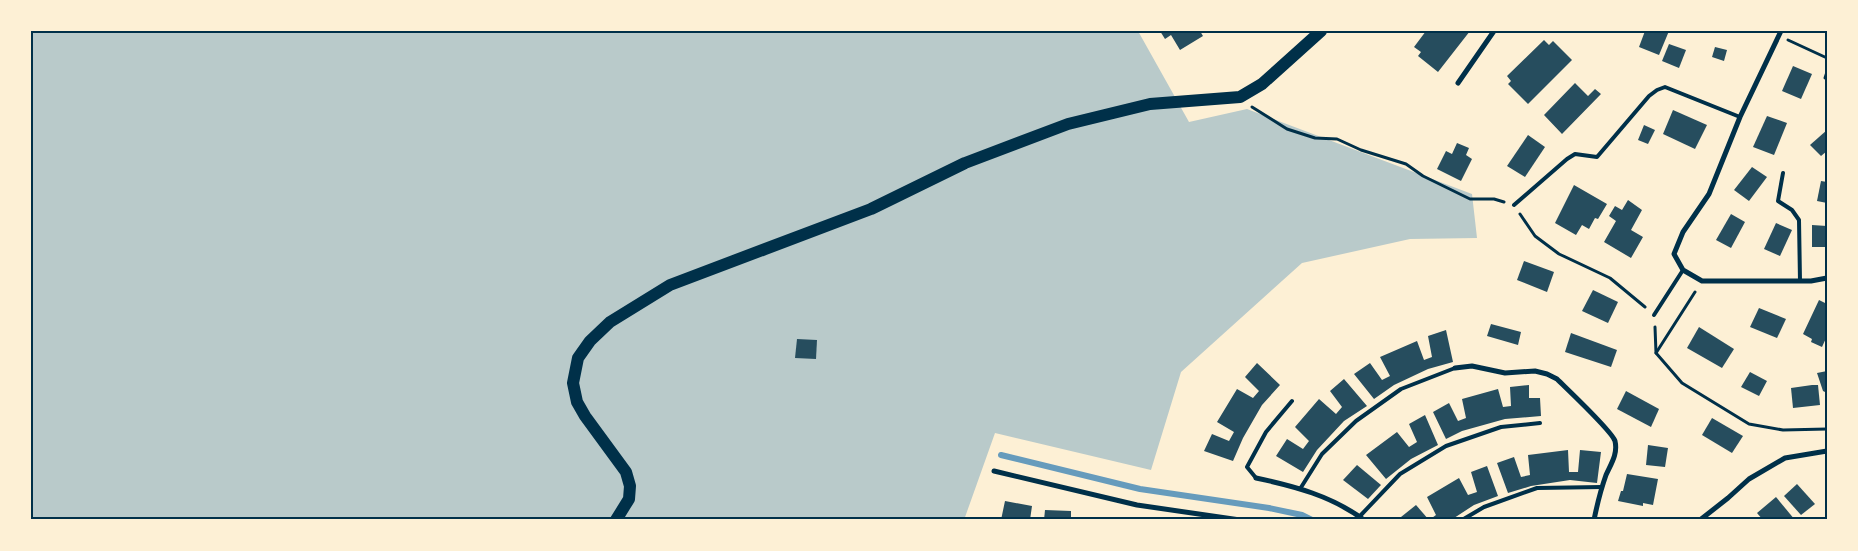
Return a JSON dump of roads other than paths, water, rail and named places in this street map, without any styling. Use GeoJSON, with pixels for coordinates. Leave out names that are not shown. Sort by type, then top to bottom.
{"type":"FeatureCollection","features":[{"type":"Feature","properties":{"kind":"main road"},"geometry":{"type":"LineString","coordinates":[[616,520],[629,499],[630,486],[626,472],[584,416],[577,402],[573,384],[578,358],[590,341],[610,322],[670,285],[871,209],[965,163],[1068,124],[1150,104],[1240,97],[1262,84],[1321,31]]}},
{"type":"Feature","properties":{"kind":"street"},"geometry":{"type":"LineString","coordinates":[[1458,83],[1494,31]]}},
{"type":"Feature","properties":{"kind":"street"},"geometry":{"type":"LineString","coordinates":[[1780,34],[1740,117],[1709,194],[1683,232],[1674,254],[1683,270],[1702,281],[1800,281],[1827,278]]}},
{"type":"Feature","properties":{"kind":"street"},"geometry":{"type":"LineString","coordinates":[[1455,368],[1472,366],[1505,373],[1535,371],[1548,374],[1557,379],[1609,430],[1615,441],[1613,463],[1602,487],[1594,520]]}},
{"type":"Feature","properties":{"kind":"street"},"geometry":{"type":"LineString","coordinates":[[1700,520],[1749,479],[1785,458],[1827,451]]}},
{"type":"Feature","properties":{"kind":"street"},"geometry":{"type":"LineString","coordinates":[[994,471],[1138,505],[1240,520]]}},
{"type":"Feature","properties":{"kind":"street"},"geometry":{"type":"LineString","coordinates":[[1256,478],[1318,494],[1362,518]]}},
{"type":"Feature","properties":{"kind":"lane"},"geometry":{"type":"LineString","coordinates":[[1514,205],[1567,158],[1576,154],[1598,157],[1649,96],[1657,90],[1665,87],[1740,117]]}},
{"type":"Feature","properties":{"kind":"lane"},"geometry":{"type":"LineString","coordinates":[[1783,174],[1778,201],[1792,210],[1799,220],[1800,281]]}},
{"type":"Feature","properties":{"kind":"lane"},"geometry":{"type":"LineString","coordinates":[[1654,315],[1683,270]]}},
{"type":"Feature","properties":{"kind":"lane"},"geometry":{"type":"LineString","coordinates":[[1300,489],[1322,454],[1356,421],[1401,388],[1455,368]]}},
{"type":"Feature","properties":{"kind":"lane"},"geometry":{"type":"LineString","coordinates":[[1256,478],[1247,467],[1266,432],[1292,401]]}},
{"type":"Feature","properties":{"kind":"lane"},"geometry":{"type":"LineString","coordinates":[[1362,518],[1400,474],[1446,446],[1501,427],[1540,423]]}},
{"type":"Feature","properties":{"kind":"lane"},"geometry":{"type":"LineString","coordinates":[[1462,520],[1484,507],[1537,488],[1602,487]]}},
{"type":"Feature","properties":{"kind":"waterway"},"geometry":{"type":"LineString","coordinates":[[1001,455],[1140,489],[1269,508],[1302,515],[1312,520]]}}]}
